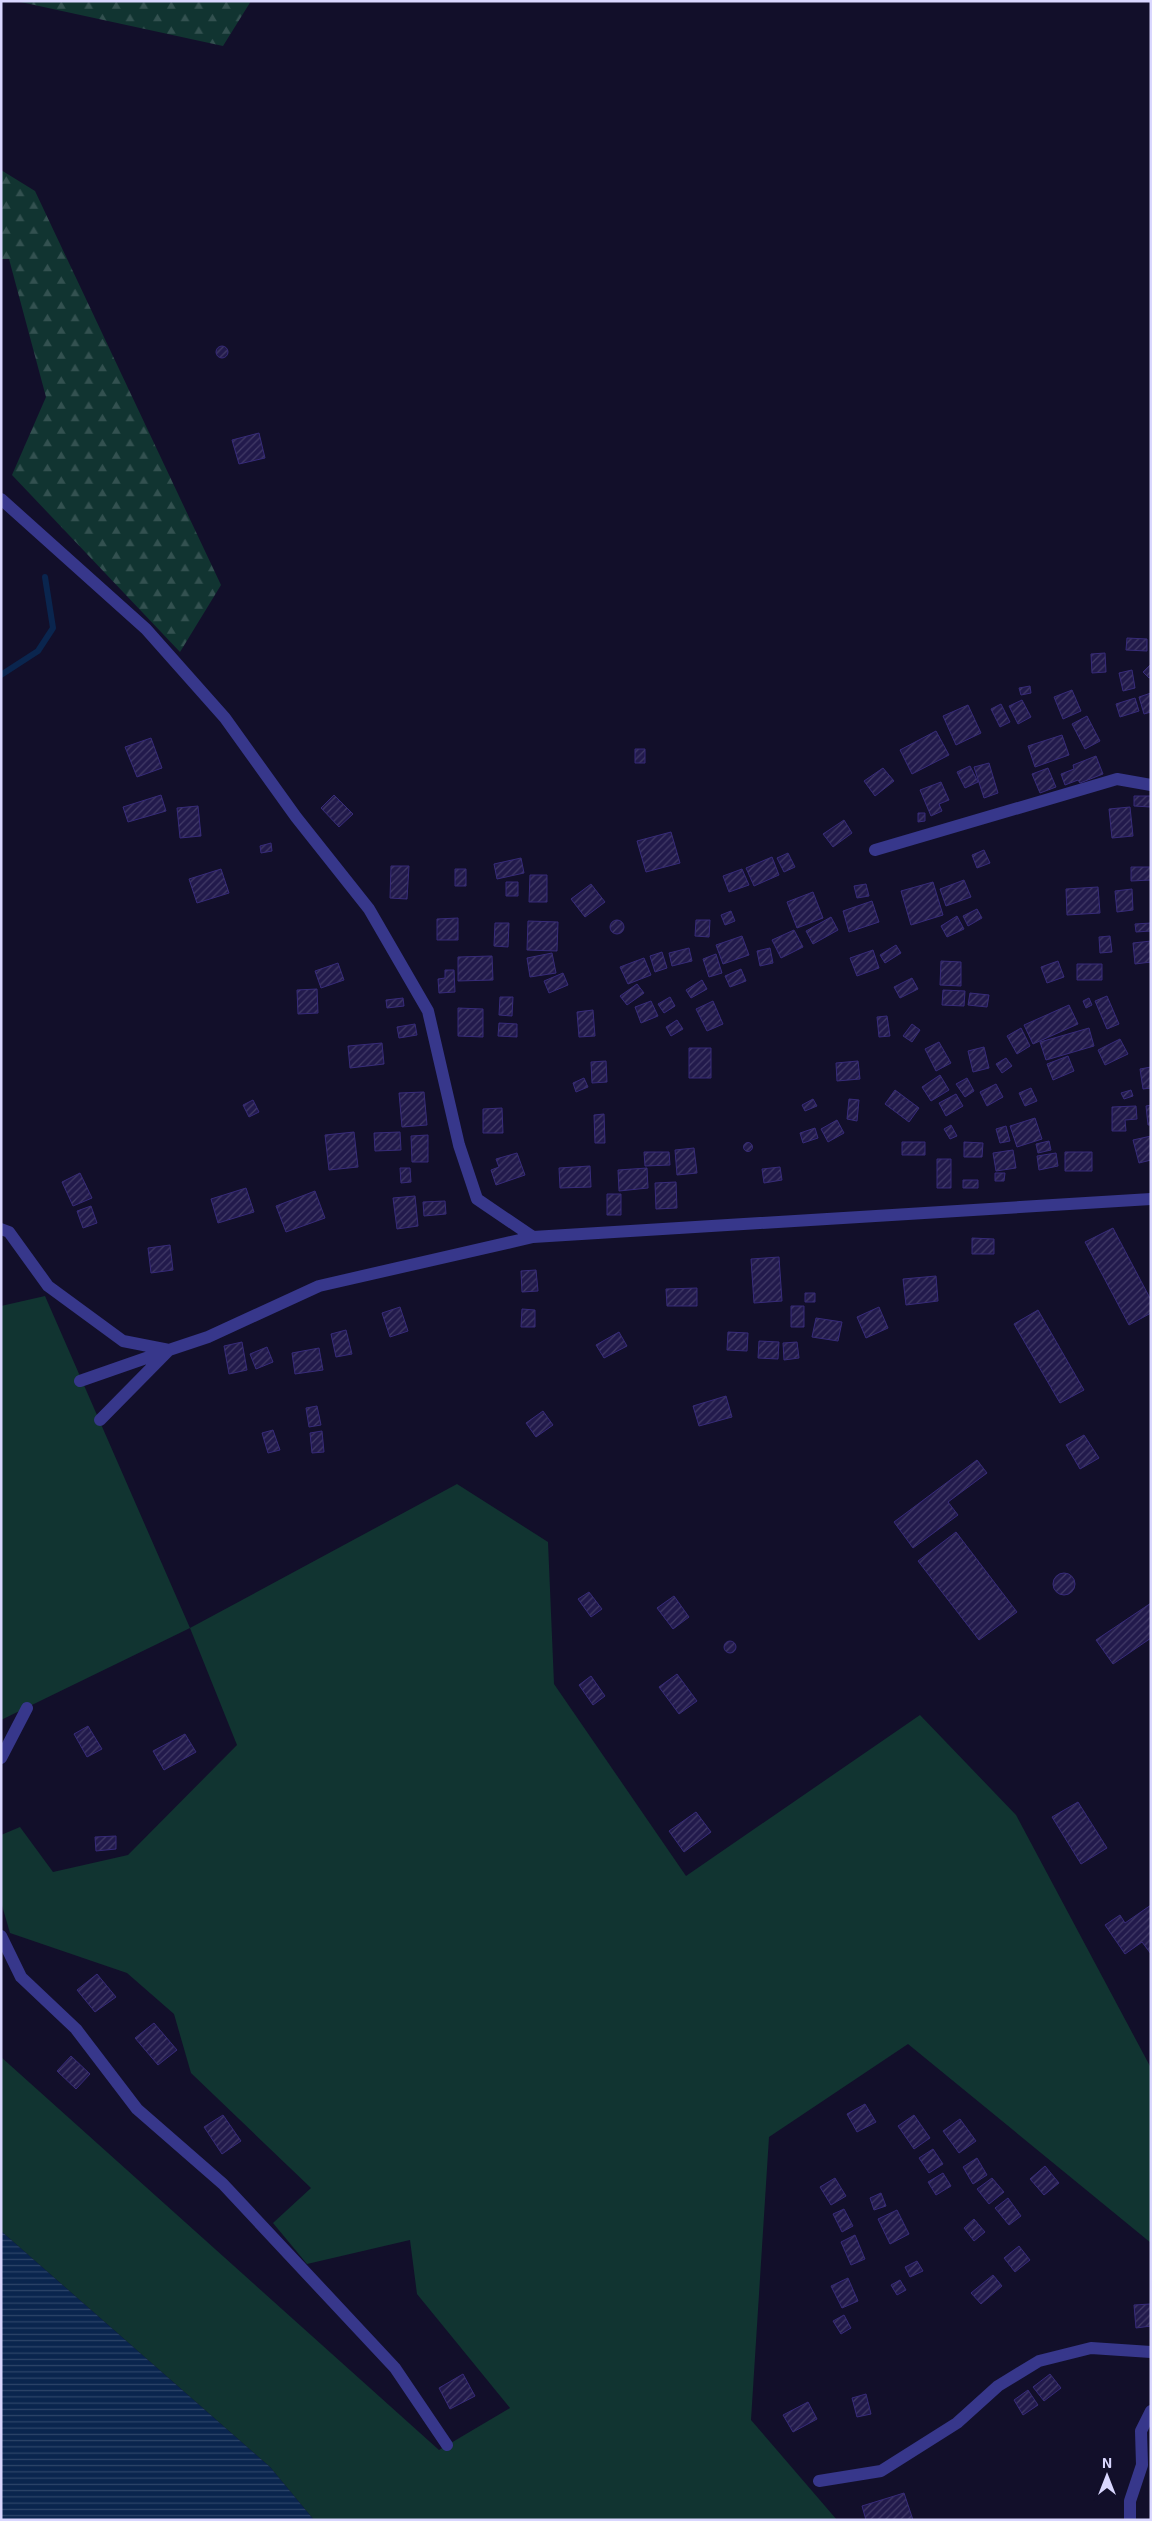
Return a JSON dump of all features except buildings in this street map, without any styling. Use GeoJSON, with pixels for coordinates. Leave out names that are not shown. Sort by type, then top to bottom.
{"type":"FeatureCollection","features":[{"type":"Feature","properties":{"kind":"street"},"geometry":{"type":"LineString","coordinates":[[1,499],[146,629],[225,718],[296,817],[369,908],[428,1011],[459,1145],[477,1199],[533,1237]]}},
{"type":"Feature","properties":{"kind":"street"},"geometry":{"type":"LineString","coordinates":[[875,850],[1117,779],[1151,785]]}},
{"type":"Feature","properties":{"kind":"street"},"geometry":{"type":"LineString","coordinates":[[80,1382],[208,1336],[319,1286],[533,1237],[1151,1200]]}},
{"type":"Feature","properties":{"kind":"street"},"geometry":{"type":"LineString","coordinates":[[1,1229],[9,1232],[48,1286],[123,1341],[168,1350]]}},
{"type":"Feature","properties":{"kind":"street"},"geometry":{"type":"LineString","coordinates":[[100,1420],[168,1350]]}},
{"type":"Feature","properties":{"kind":"street"},"geometry":{"type":"LineString","coordinates":[[1,1758],[27,1708]]}},
{"type":"Feature","properties":{"kind":"street"},"geometry":{"type":"LineString","coordinates":[[1,1936],[21,1977],[76,2029],[137,2110],[223,2184],[395,2368],[447,2444]]}},
{"type":"Feature","properties":{"kind":"street"},"geometry":{"type":"LineString","coordinates":[[819,2481],[881,2471],[957,2423],[998,2386],[1039,2361],[1091,2348],[1151,2352]]}},
{"type":"Feature","properties":{"kind":"street"},"geometry":{"type":"LineString","coordinates":[[1130,2520],[1130,2501],[1142,2465],[1141,2430],[1151,2411]]}},
{"type":"Feature","properties":{"kind":"green space"},"geometry":{"type":"Polygon","coordinates":[[[16,1],[251,1],[223,46],[16,1]]]}},
{"type":"Feature","properties":{"kind":"green space"},"geometry":{"type":"Polygon","coordinates":[[[1,170],[35,191],[221,585],[180,652],[12,475],[46,397],[9,259],[1,259],[1,170]]]}},
{"type":"Feature","properties":{"kind":"green space"},"geometry":{"type":"Polygon","coordinates":[[[45,1296],[190,1628],[1,1720],[1,1306],[45,1296]]]}},
{"type":"Feature","properties":{"kind":"green space"},"geometry":{"type":"Polygon","coordinates":[[[457,1484],[548,1542],[554,1684],[686,1876],[920,1715],[1016,1815],[1151,2068],[1151,2243],[908,2044],[769,2137],[751,2420],[837,2520],[314,2520],[270,2467],[1,2231],[1,2057],[439,2450],[510,2408],[417,2294],[410,2240],[307,2264],[273,2223],[311,2188],[191,2073],[174,2014],[127,1973],[10,1933],[1,1902],[1,1835],[20,1827],[53,1872],[128,1855],[237,1745],[190,1628],[457,1484]]]}},
{"type":"Feature","properties":{"kind":"water"},"geometry":{"type":"Polygon","coordinates":[[[1,2231],[270,2467],[314,2520],[1,2520],[1,2231]]]}},
{"type":"Feature","properties":{"kind":"waterway"},"geometry":{"type":"LineString","coordinates":[[1,675],[38,651],[53,628],[45,577]]}}]}
